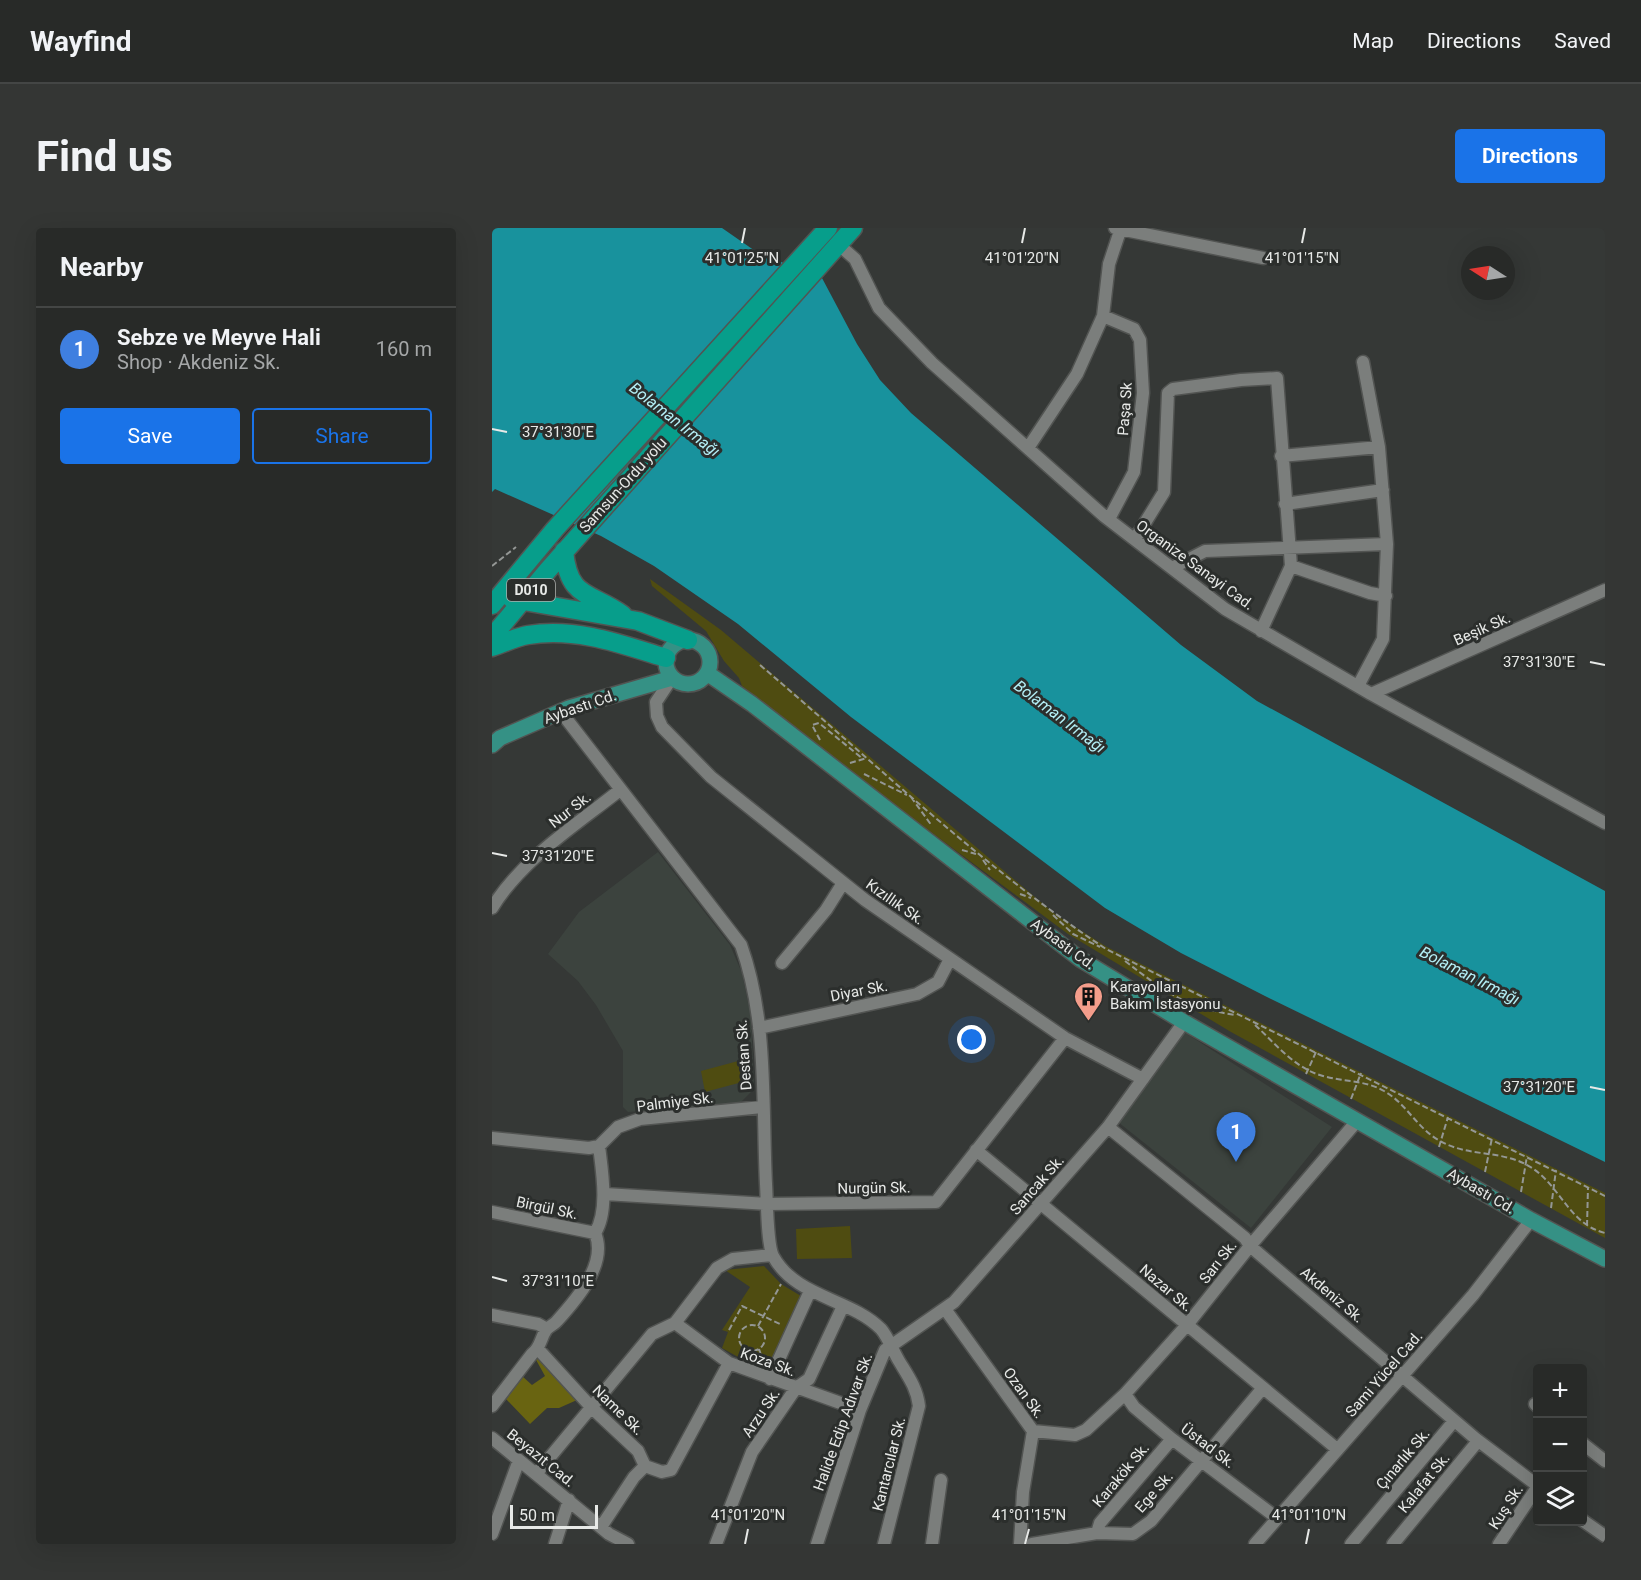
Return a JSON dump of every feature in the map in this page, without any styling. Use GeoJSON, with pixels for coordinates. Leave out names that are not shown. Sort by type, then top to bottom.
{"type":"FeatureCollection","features":[{"type":"Feature","properties":{"kind":"highway","name":"Samsun-Ordu yolu"},"geometry":{"type":"LineString","coordinates":[[492,638],[833,236],[853,228]]}},
{"type":"Feature","properties":{"kind":"highway","name":"Samsun-Ordu yolu"},"geometry":{"type":"LineString","coordinates":[[494,601],[555,529],[812,260]]}},
{"type":"Feature","properties":{"kind":"highway"},"geometry":{"type":"LineString","coordinates":[[567,548],[566,571],[572,583],[583,593],[611,606],[629,620]]}},
{"type":"Feature","properties":{"kind":"highway"},"geometry":{"type":"LineString","coordinates":[[494,601],[523,600],[629,620],[688,640]]}},
{"type":"Feature","properties":{"kind":"highway"},"geometry":{"type":"LineString","coordinates":[[492,646],[527,635],[563,632],[606,639],[666,658]]}},
{"type":"Feature","properties":{"kind":"main road"},"geometry":{"type":"LineString","coordinates":[[688,640],[707,651],[709,666],[707,673],[697,682],[690,684],[672,678],[666,666],[666,658],[674,645],[688,640]]}},
{"type":"Feature","properties":{"kind":"main road","name":"Aybastı Cd."},"geometry":{"type":"LineString","coordinates":[[707,673],[752,704],[1080,958],[1184,1022],[1531,1220],[1605,1259]]}},
{"type":"Feature","properties":{"kind":"main road","name":"Aybastı Cd."},"geometry":{"type":"LineString","coordinates":[[492,745],[500,738],[561,712],[672,678]]}},
{"type":"Feature","properties":{"kind":"street"},"geometry":{"type":"LineString","coordinates":[[1028,448],[1077,374],[1103,316],[1109,264],[1119,229],[1263,258]]}},
{"type":"Feature","properties":{"kind":"street","name":"Organize Sanayi Cad."},"geometry":{"type":"LineString","coordinates":[[833,236],[855,259],[879,308],[932,363],[1109,519],[1172,568],[1226,609],[1261,631],[1605,823]]}},
{"type":"Feature","properties":{"kind":"street","name":"Paşa Sk"},"geometry":{"type":"LineString","coordinates":[[1103,316],[1134,329],[1140,340],[1143,393],[1134,472],[1109,519]]}},
{"type":"Feature","properties":{"kind":"street"},"geometry":{"type":"LineString","coordinates":[[1358,686],[1383,639],[1387,544],[1380,447],[1363,362]]}},
{"type":"Feature","properties":{"kind":"street"},"geometry":{"type":"LineString","coordinates":[[1135,539],[1164,492],[1168,393],[1173,389],[1240,380],[1277,378],[1281,456],[1291,566],[1261,631]]}},
{"type":"Feature","properties":{"kind":"street"},"geometry":{"type":"LineString","coordinates":[[1281,456],[1380,447]]}},
{"type":"Feature","properties":{"kind":"street"},"geometry":{"type":"LineString","coordinates":[[1285,504],[1383,490]]}},
{"type":"Feature","properties":{"kind":"street"},"geometry":{"type":"LineString","coordinates":[[1172,568],[1205,551],[1289,550],[1387,544]]}},
{"type":"Feature","properties":{"kind":"street"},"geometry":{"type":"LineString","coordinates":[[1291,566],[1370,593],[1386,596]]}},
{"type":"Feature","properties":{"kind":"street","name":"Beşik Sk."},"geometry":{"type":"LineString","coordinates":[[1371,694],[1605,590]]}},
{"type":"Feature","properties":{"kind":"street","name":"Kızıllık Sk."},"geometry":{"type":"LineString","coordinates":[[672,678],[656,702],[657,716],[662,727],[711,777],[843,883],[950,959],[1065,1038],[1143,1079]]}},
{"type":"Feature","properties":{"kind":"street","name":"Destan Sk."},"geometry":{"type":"LineString","coordinates":[[561,712],[596,753],[620,790],[741,945],[749,968],[759,1028],[767,1204],[772,1255]]}},
{"type":"Feature","properties":{"kind":"street","name":"Nur Sk."},"geometry":{"type":"LineString","coordinates":[[492,908],[501,892],[537,856],[620,790]]}},
{"type":"Feature","properties":{"kind":"street"},"geometry":{"type":"LineString","coordinates":[[782,963],[826,910],[843,883]]}},
{"type":"Feature","properties":{"kind":"street","name":"Diyar Sk."},"geometry":{"type":"LineString","coordinates":[[759,1028],[917,994],[938,982],[950,959]]}},
{"type":"Feature","properties":{"kind":"street","name":"Sancak Sk."},"geometry":{"type":"LineString","coordinates":[[890,1347],[954,1302],[1108,1127],[1184,1022]]}},
{"type":"Feature","properties":{"kind":"street","name":"Nurgün Sk."},"geometry":{"type":"LineString","coordinates":[[605,1194],[767,1204],[936,1202],[1065,1038]]}},
{"type":"Feature","properties":{"kind":"street","name":"Palmiye Sk."},"geometry":{"type":"LineString","coordinates":[[599,1146],[618,1127],[640,1119],[762,1107]]}},
{"type":"Feature","properties":{"kind":"street","name":"Sarı Sk."},"geometry":{"type":"LineString","coordinates":[[1033,1431],[1075,1435],[1086,1430],[1125,1394],[1187,1325],[1250,1246],[1357,1121]]}},
{"type":"Feature","properties":{"kind":"street","name":"Akdeniz Sk."},"geometry":{"type":"LineString","coordinates":[[1108,1127],[1236,1230],[1250,1246],[1454,1421],[1533,1482]]}},
{"type":"Feature","properties":{"kind":"street"},"geometry":{"type":"LineString","coordinates":[[492,1138],[589,1148],[599,1146],[605,1194],[595,1233],[597,1240],[595,1263],[586,1284],[555,1324],[547,1329],[538,1349],[492,1406]]}},
{"type":"Feature","properties":{"kind":"street","name":"Nazar Sk."},"geometry":{"type":"LineString","coordinates":[[976,1150],[1337,1449]]}},
{"type":"Feature","properties":{"kind":"street","name":"Birgül Sk."},"geometry":{"type":"LineString","coordinates":[[492,1212],[595,1233]]}},
{"type":"Feature","properties":{"kind":"street","name":"Sami Yücel Cad."},"geometry":{"type":"LineString","coordinates":[[1256,1544],[1473,1295],[1531,1220]]}},
{"type":"Feature","properties":{"kind":"street"},"geometry":{"type":"LineString","coordinates":[[536,1474],[652,1334],[675,1323],[717,1268],[733,1259],[772,1255],[789,1277],[810,1290],[862,1315],[882,1330],[890,1347]]}},
{"type":"Feature","properties":{"kind":"street"},"geometry":{"type":"LineString","coordinates":[[770,1372],[810,1290]]}},
{"type":"Feature","properties":{"kind":"street","name":"Arzu Sk."},"geometry":{"type":"LineString","coordinates":[[716,1544],[752,1452],[796,1388],[809,1379],[843,1306]]}},
{"type":"Feature","properties":{"kind":"street","name":"Ozan Sk."},"geometry":{"type":"LineString","coordinates":[[945,1309],[1033,1431],[1023,1492],[1020,1544]]}},
{"type":"Feature","properties":{"kind":"street"},"geometry":{"type":"LineString","coordinates":[[492,1315],[538,1324],[547,1329]]}},
{"type":"Feature","properties":{"kind":"street","name":"Koza Sk."},"geometry":{"type":"LineString","coordinates":[[675,1323],[729,1363],[770,1372],[796,1388],[860,1410]]}},
{"type":"Feature","properties":{"kind":"street","name":"Kantarcılar Sk."},"geometry":{"type":"LineString","coordinates":[[884,1544],[919,1406],[917,1390],[890,1347]]}},
{"type":"Feature","properties":{"kind":"street","name":"Halide Edip Adıvar Sk."},"geometry":{"type":"LineString","coordinates":[[817,1544],[860,1410],[885,1350],[890,1347]]}},
{"type":"Feature","properties":{"kind":"street","name":"Name Sk."},"geometry":{"type":"LineString","coordinates":[[538,1349],[592,1408],[638,1451],[645,1466]]}},
{"type":"Feature","properties":{"kind":"street"},"geometry":{"type":"LineString","coordinates":[[601,1527],[645,1466],[662,1472],[671,1470],[729,1363]]}},
{"type":"Feature","properties":{"kind":"street","name":"Ege Sk."},"geometry":{"type":"LineString","coordinates":[[1032,1544],[1097,1533],[1133,1534],[1151,1521],[1262,1389]]}},
{"type":"Feature","properties":{"kind":"street","name":"Üstad Sk."},"geometry":{"type":"LineString","coordinates":[[1125,1394],[1134,1407],[1172,1439],[1277,1518]]}},
{"type":"Feature","properties":{"kind":"street","name":"Çınarlık Sk."},"geometry":{"type":"LineString","coordinates":[[1351,1544],[1454,1421]]}},
{"type":"Feature","properties":{"kind":"street","name":"Beyazıt Cad."},"geometry":{"type":"LineString","coordinates":[[492,1438],[622,1542]]}},
{"type":"Feature","properties":{"kind":"street","name":"Karakök Sk."},"geometry":{"type":"LineString","coordinates":[[1097,1533],[1100,1523],[1172,1439]]}},
{"type":"Feature","properties":{"kind":"street","name":"Kalafat Sk."},"geometry":{"type":"LineString","coordinates":[[1393,1544],[1478,1441]]}},
{"type":"Feature","properties":{"kind":"street"},"geometry":{"type":"LineString","coordinates":[[1587,1447],[1605,1461]]}},
{"type":"Feature","properties":{"kind":"street"},"geometry":{"type":"LineString","coordinates":[[492,1534],[519,1460]]}},
{"type":"Feature","properties":{"kind":"street"},"geometry":{"type":"LineString","coordinates":[[932,1544],[941,1480]]}},
{"type":"Feature","properties":{"kind":"street","name":"Kuş Sk."},"geometry":{"type":"LineString","coordinates":[[1499,1544],[1533,1493]]}},
{"type":"Feature","properties":{"kind":"street"},"geometry":{"type":"LineString","coordinates":[[555,1544],[569,1500]]}},
{"type":"Feature","properties":{"kind":"street"},"geometry":{"type":"LineString","coordinates":[[1587,1523],[1605,1536]]}},
{"type":"Feature","properties":{"kind":"path"},"geometry":{"type":"LineString","coordinates":[[492,566],[516,547]]}},
{"type":"Feature","properties":{"kind":"path"},"geometry":{"type":"LineString","coordinates":[[760,665],[976,854],[1049,911],[1106,949]]}},
{"type":"Feature","properties":{"kind":"path"},"geometry":{"type":"LineString","coordinates":[[820,740],[812,725],[819,723],[862,759]]}},
{"type":"Feature","properties":{"kind":"path"},"geometry":{"type":"LineString","coordinates":[[849,768],[844,765],[867,758]]}},
{"type":"Feature","properties":{"kind":"path"},"geometry":{"type":"LineString","coordinates":[[856,772],[878,778],[909,796],[936,832]]}},
{"type":"Feature","properties":{"kind":"path"},"geometry":{"type":"LineString","coordinates":[[961,849],[976,854]]}},
{"type":"Feature","properties":{"kind":"path"},"geometry":{"type":"LineString","coordinates":[[1049,911],[1066,930],[1253,1023],[1361,1073],[1605,1196]]}},
{"type":"Feature","properties":{"kind":"path"},"geometry":{"type":"LineString","coordinates":[[1121,957],[1152,983],[1180,1001],[1203,1009],[1239,1015]]}},
{"type":"Feature","properties":{"kind":"path"},"geometry":{"type":"LineString","coordinates":[[1253,1023],[1284,1054],[1308,1070],[1325,1077],[1358,1082],[1387,1093],[1400,1103],[1418,1126],[1441,1141],[1462,1149],[1505,1155],[1526,1164],[1554,1187],[1574,1216],[1587,1226],[1605,1233]]}},
{"type":"Feature","properties":{"kind":"path"},"geometry":{"type":"LineString","coordinates":[[1306,1074],[1316,1052]]}},
{"type":"Feature","properties":{"kind":"path"},"geometry":{"type":"LineString","coordinates":[[1351,1099],[1361,1073]]}},
{"type":"Feature","properties":{"kind":"path"},"geometry":{"type":"LineString","coordinates":[[1439,1147],[1448,1117]]}},
{"type":"Feature","properties":{"kind":"path"},"geometry":{"type":"LineString","coordinates":[[1485,1172],[1492,1138]]}},
{"type":"Feature","properties":{"kind":"path"},"geometry":{"type":"LineString","coordinates":[[1521,1192],[1527,1156]]}},
{"type":"Feature","properties":{"kind":"path"},"geometry":{"type":"LineString","coordinates":[[1551,1208],[1556,1170]]}},
{"type":"Feature","properties":{"kind":"path"},"geometry":{"type":"LineString","coordinates":[[1587,1226],[1588,1187]]}},
{"type":"Feature","properties":{"kind":"path"},"geometry":{"type":"LineString","coordinates":[[758,1326],[782,1284],[789,1277]]}},
{"type":"Feature","properties":{"kind":"path"},"geometry":{"type":"LineString","coordinates":[[729,1330],[742,1306],[783,1325],[780,1335]]}},
{"type":"Feature","properties":{"kind":"path"},"geometry":{"type":"LineString","coordinates":[[758,1326],[751,1325],[743,1328],[739,1340],[746,1350],[759,1349]]}},
{"type":"Feature","properties":{"kind":"path"},"geometry":{"type":"LineString","coordinates":[[758,1326],[765,1338],[759,1349],[765,1369],[770,1372]]}},
{"type":"Feature","properties":{"kind":"shaded area"},"geometry":{"type":"Polygon","coordinates":[[[650,579],[721,630],[1056,915],[1107,947],[1605,1193],[1605,1238],[1231,1032],[1068,934],[889,801],[742,686],[739,678],[724,661],[706,631],[652,586],[650,579]]]}},
{"type":"Feature","properties":{"kind":"shaded area"},"geometry":{"type":"Polygon","coordinates":[[[658,852],[730,945],[742,973],[751,1017],[754,1089],[740,1103],[628,1112],[623,1107],[623,1051],[596,1005],[578,981],[548,954],[579,912],[658,852]]]}},
{"type":"Feature","properties":{"kind":"shaded area"},"geometry":{"type":"Polygon","coordinates":[[[1184,1032],[1332,1127],[1251,1228],[1118,1122],[1184,1032]]]}},
{"type":"Feature","properties":{"kind":"shaded area"},"geometry":{"type":"Polygon","coordinates":[[[742,1060],[746,1081],[705,1092],[701,1071],[742,1060]]]}},
{"type":"Feature","properties":{"kind":"shaded area"},"geometry":{"type":"Polygon","coordinates":[[[850,1226],[852,1258],[797,1259],[796,1229],[850,1226]]]}},
{"type":"Feature","properties":{"kind":"shaded area"},"geometry":{"type":"Polygon","coordinates":[[[764,1266],[781,1284],[801,1296],[772,1366],[763,1371],[722,1348],[728,1332],[722,1330],[750,1287],[725,1270],[764,1266]]]}},
{"type":"Feature","properties":{"kind":"shaded area"},"geometry":{"type":"Polygon","coordinates":[[[535,1358],[542,1358],[577,1400],[559,1408],[547,1408],[530,1424],[506,1399],[522,1376],[532,1385],[545,1376],[535,1358]]]}},
{"type":"Feature","properties":{"kind":"water","name":"Bolaman Irmağı"},"geometry":{"type":"Polygon","coordinates":[[[492,228],[722,228],[758,253],[822,278],[857,344],[880,380],[911,413],[1181,645],[1257,701],[1605,891],[1605,1162],[1263,995],[1181,953],[1105,908],[851,717],[738,624],[654,566],[601,536],[495,489],[492,492],[492,228]]]}},
{"type":"Feature","properties":{"kind":"place","name":"Karayolları Bakım İstasyonu"},"geometry":{"type":"Point","coordinates":[1089,1022]}},
{"type":"Feature","properties":{"kind":"place","name":"Sebze ve Meyve Hali"},"geometry":{"type":"Point","coordinates":[1236,1162]}}]}
